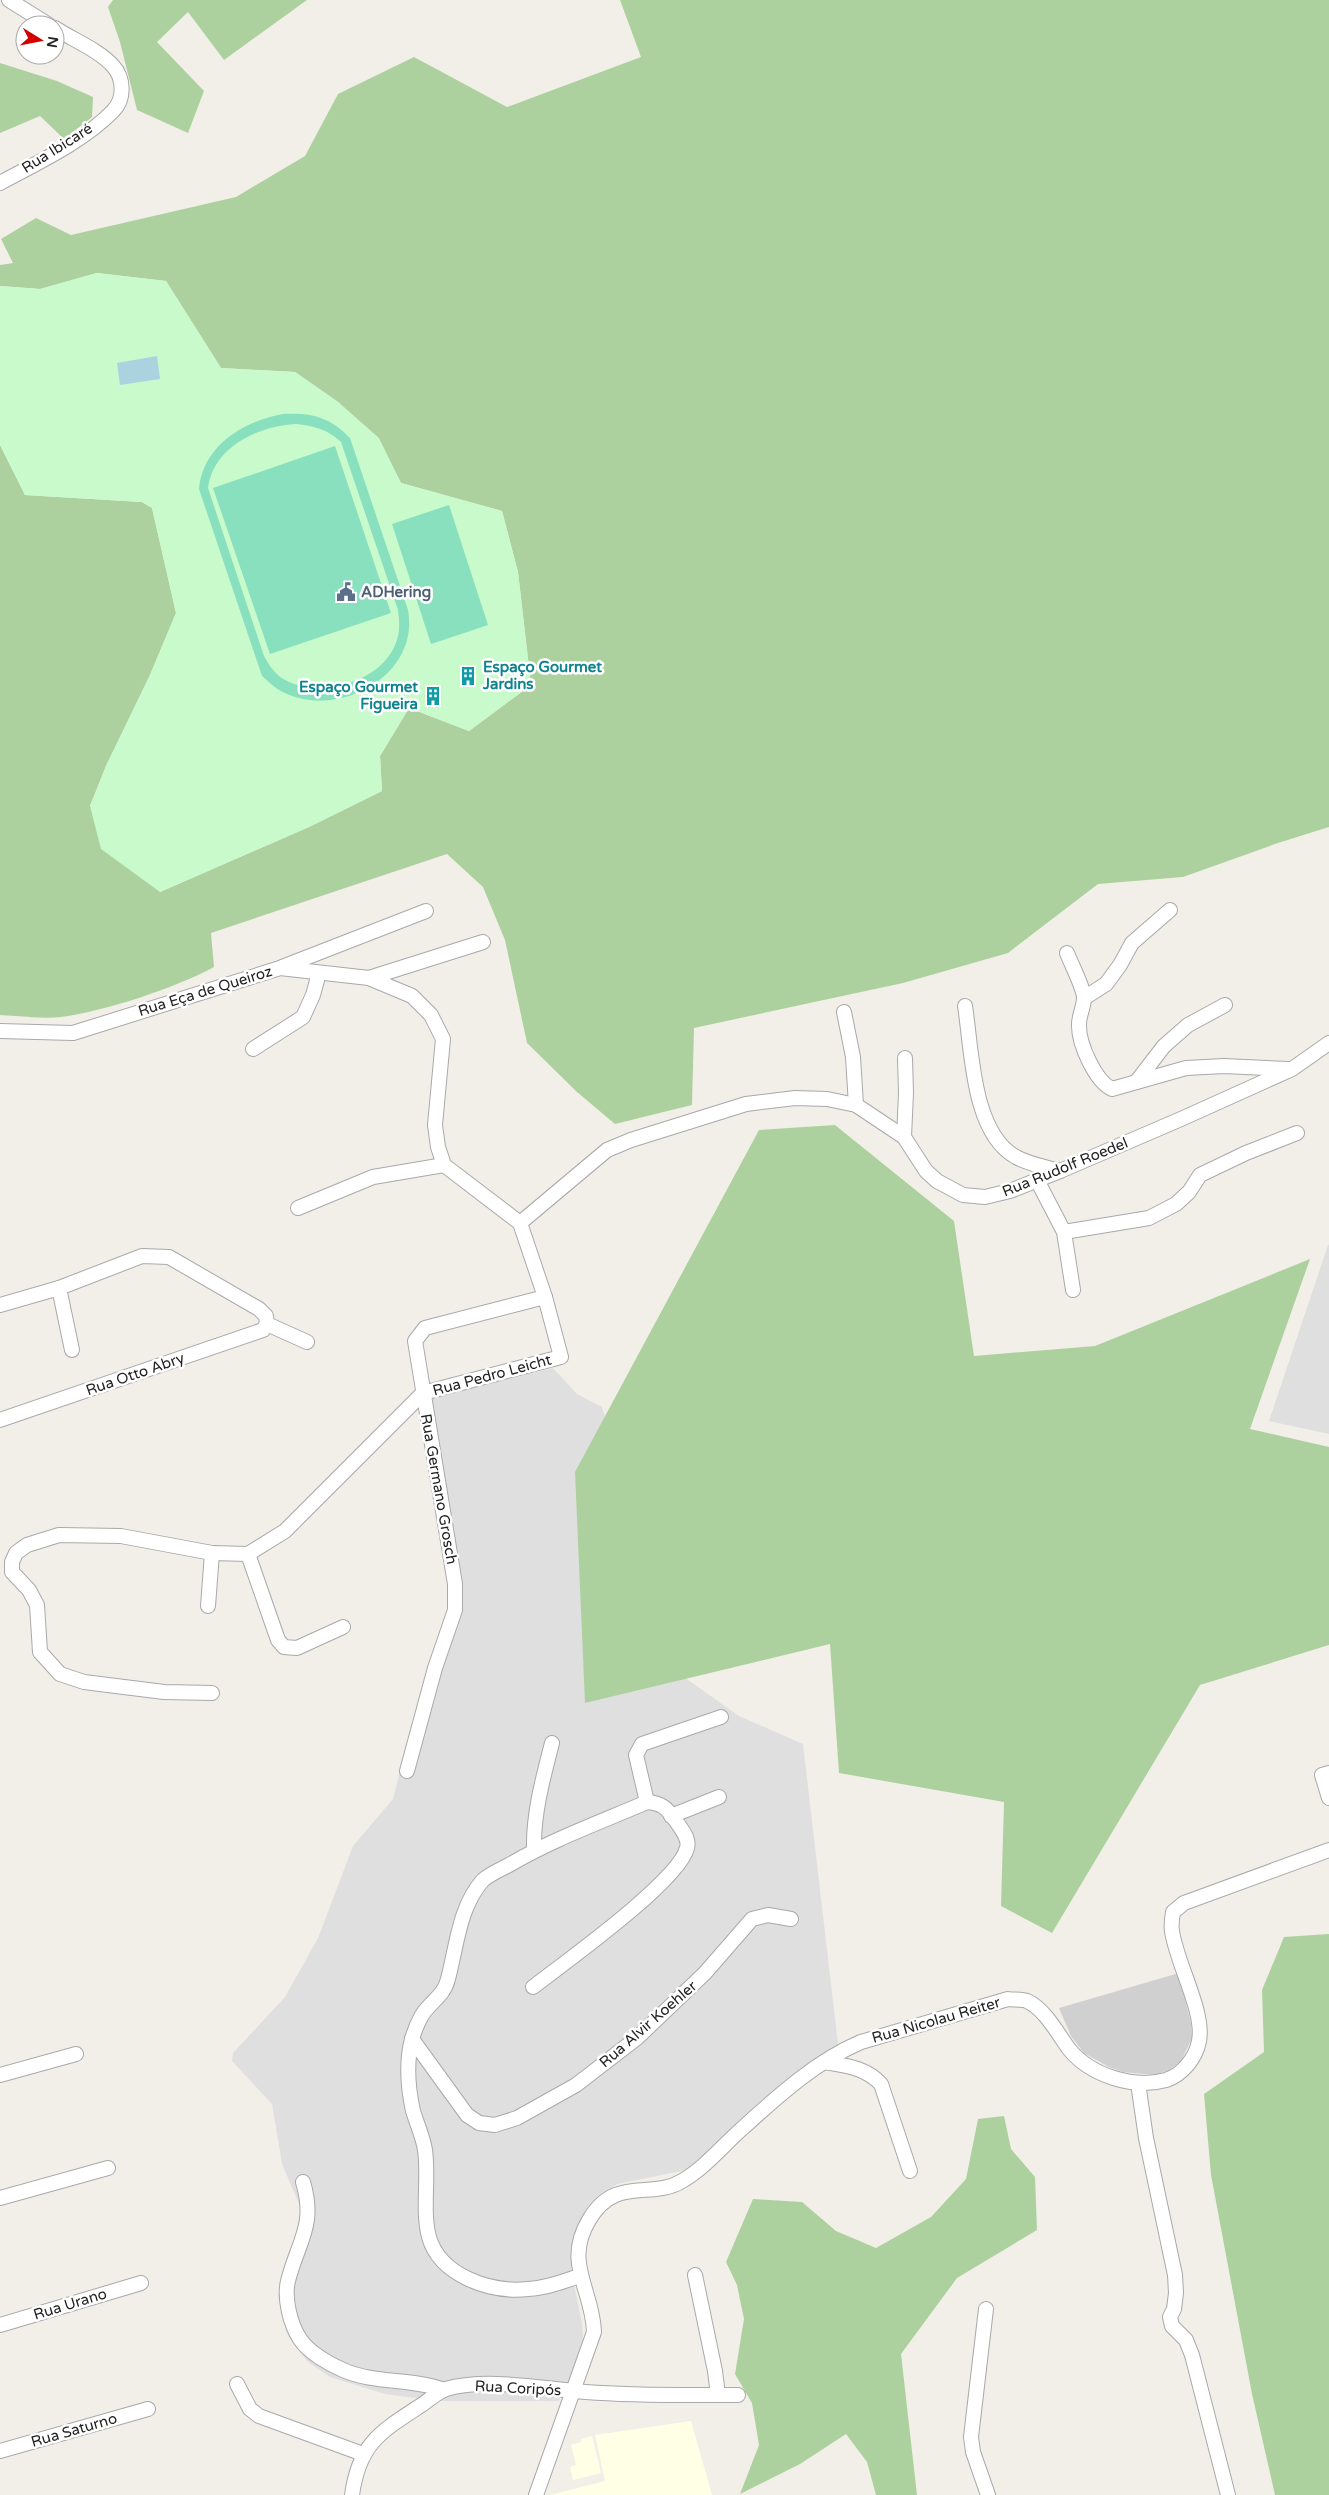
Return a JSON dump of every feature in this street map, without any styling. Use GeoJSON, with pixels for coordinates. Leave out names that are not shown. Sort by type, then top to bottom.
{"type":"FeatureCollection","features":[{"type":"Feature","properties":{"kind":"street"},"geometry":{"type":"LineString","coordinates":[[9,0],[33,15]]}},
{"type":"Feature","properties":{"kind":"street","name":"Rua Ibicaré"},"geometry":{"type":"LineString","coordinates":[[0,183],[72,143],[114,110],[122,97],[122,82],[113,66],[65,35]]}},
{"type":"Feature","properties":{"kind":"street"},"geometry":{"type":"LineString","coordinates":[[1084,998],[1106,984],[1120,965],[1132,943],[1170,910]]}},
{"type":"Feature","properties":{"kind":"street"},"geometry":{"type":"LineString","coordinates":[[280,968],[426,911]]}},
{"type":"Feature","properties":{"kind":"street"},"geometry":{"type":"LineString","coordinates":[[369,978],[483,942]]}},
{"type":"Feature","properties":{"kind":"street"},"geometry":{"type":"LineString","coordinates":[[1067,953],[1084,998],[1078,1025],[1081,1042],[1100,1078],[1112,1089],[1186,1068],[1224,1066],[1292,1069]]}},
{"type":"Feature","properties":{"kind":"street","name":"Rua Eça de Queiroz"},"geometry":{"type":"LineString","coordinates":[[0,1031],[73,1033],[280,968],[369,978],[412,996],[431,1015],[443,1039],[435,1125],[444,1165]]}},
{"type":"Feature","properties":{"kind":"street"},"geometry":{"type":"LineString","coordinates":[[253,1049],[303,1017],[319,973]]}},
{"type":"Feature","properties":{"kind":"street"},"geometry":{"type":"LineString","coordinates":[[1137,1081],[1164,1046],[1188,1025],[1225,1005]]}},
{"type":"Feature","properties":{"kind":"street"},"geometry":{"type":"LineString","coordinates":[[965,1006],[978,1099],[992,1133],[1000,1145],[1016,1158],[1060,1171]]}},
{"type":"Feature","properties":{"kind":"street"},"geometry":{"type":"LineString","coordinates":[[844,1012],[853,1057],[856,1105]]}},
{"type":"Feature","properties":{"kind":"street","name":"Rua Rudolf Roedel"},"geometry":{"type":"LineString","coordinates":[[520,1223],[606,1150],[631,1140],[746,1104],[795,1098],[827,1099],[856,1105],[904,1137],[926,1171],[937,1181],[963,1196],[985,1197],[1010,1191],[1060,1171],[1292,1069],[1329,1043]]}},
{"type":"Feature","properties":{"kind":"street"},"geometry":{"type":"LineString","coordinates":[[904,1137],[905,1058]]}},
{"type":"Feature","properties":{"kind":"street"},"geometry":{"type":"LineString","coordinates":[[1064,1232],[1149,1218],[1176,1204],[1189,1192],[1200,1175],[1246,1153],[1296,1133]]}},
{"type":"Feature","properties":{"kind":"street"},"geometry":{"type":"LineString","coordinates":[[298,1208],[373,1177],[444,1165],[520,1223],[545,1297]]}},
{"type":"Feature","properties":{"kind":"street"},"geometry":{"type":"LineString","coordinates":[[1037,1180],[1064,1232],[1072,1290]]}},
{"type":"Feature","properties":{"kind":"street"},"geometry":{"type":"LineString","coordinates":[[0,1305],[59,1288],[142,1256],[169,1257],[259,1309],[266,1316],[267,1324],[307,1342]]}},
{"type":"Feature","properties":{"kind":"street"},"geometry":{"type":"LineString","coordinates":[[59,1288],[72,1350]]}},
{"type":"Feature","properties":{"kind":"street","name":"Rua Pedro Leicht"},"geometry":{"type":"LineString","coordinates":[[423,1393],[561,1357],[545,1297]]}},
{"type":"Feature","properties":{"kind":"street","name":"Rua Germano Grosch"},"geometry":{"type":"LineString","coordinates":[[407,1771],[435,1668],[455,1610],[455,1584],[415,1341],[425,1328],[545,1297]]}},
{"type":"Feature","properties":{"kind":"street","name":"Rua Otto Abry"},"geometry":{"type":"LineString","coordinates":[[0,1420],[263,1330],[267,1324]]}},
{"type":"Feature","properties":{"kind":"street"},"geometry":{"type":"LineString","coordinates":[[212,1693],[155,1690],[84,1682],[60,1674],[40,1652],[37,1605],[29,1590],[12,1572],[12,1562],[16,1553],[27,1545],[59,1535],[121,1536],[212,1552],[248,1554],[285,1531],[423,1393]]}},
{"type":"Feature","properties":{"kind":"street"},"geometry":{"type":"LineString","coordinates":[[208,1606],[212,1552]]}},
{"type":"Feature","properties":{"kind":"street"},"geometry":{"type":"LineString","coordinates":[[248,1554],[278,1640],[284,1646],[297,1648],[343,1627]]}},
{"type":"Feature","properties":{"kind":"street"},"geometry":{"type":"LineString","coordinates":[[646,1802],[636,1756],[642,1744],[721,1717]]}},
{"type":"Feature","properties":{"kind":"street"},"geometry":{"type":"LineString","coordinates":[[534,1850],[533,1831],[540,1788],[552,1743]]}},
{"type":"Feature","properties":{"kind":"street"},"geometry":{"type":"LineString","coordinates":[[1329,1773],[1322,1775],[1329,1798]]}},
{"type":"Feature","properties":{"kind":"street"},"geometry":{"type":"LineString","coordinates":[[671,1816],[719,1797]]}},
{"type":"Feature","properties":{"kind":"street"},"geometry":{"type":"LineString","coordinates":[[533,1987],[646,1899],[685,1856],[688,1846],[686,1834],[666,1808],[658,1802],[646,1802],[534,1850],[485,1878],[472,1894],[456,1938],[443,1994],[423,2014],[412,2039],[408,2070],[413,2110],[424,2142],[428,2171],[426,2207],[429,2236],[441,2260],[450,2270],[468,2279],[510,2290],[545,2287],[579,2276]]}},
{"type":"Feature","properties":{"kind":"street","name":"Rua Nicolau Reiter"},"geometry":{"type":"LineString","coordinates":[[536,2495],[594,2332],[592,2308],[579,2276],[580,2239],[588,2220],[600,2204],[619,2193],[639,2188],[669,2187],[681,2182],[698,2170],[744,2126],[840,2051],[861,2042],[1008,1999],[1027,2001],[1040,2012],[1071,2051],[1085,2064],[1108,2076],[1138,2083],[1156,2083],[1173,2078],[1189,2064],[1199,2041],[1197,2017],[1172,1930],[1173,1912],[1184,1902],[1329,1850]]}},
{"type":"Feature","properties":{"kind":"street","name":"Rua Alvir Koehler"},"geometry":{"type":"LineString","coordinates":[[412,2039],[467,2114],[479,2123],[495,2124],[517,2118],[576,2085],[637,2038],[705,1973],[752,1919],[768,1915],[791,1919]]}},
{"type":"Feature","properties":{"kind":"street"},"geometry":{"type":"LineString","coordinates":[[0,2075],[76,2054]]}},
{"type":"Feature","properties":{"kind":"street"},"geometry":{"type":"LineString","coordinates":[[824,2062],[871,2073],[881,2084],[910,2171]]}},
{"type":"Feature","properties":{"kind":"street"},"geometry":{"type":"LineString","coordinates":[[1138,2083],[1146,2138],[1176,2274],[1174,2309],[1170,2317],[1172,2326],[1186,2340],[1192,2355],[1228,2495]]}},
{"type":"Feature","properties":{"kind":"street"},"geometry":{"type":"LineString","coordinates":[[0,2198],[108,2168]]}},
{"type":"Feature","properties":{"kind":"street"},"geometry":{"type":"LineString","coordinates":[[303,2182],[309,2202],[307,2220],[286,2292],[294,2326],[300,2340],[320,2357],[344,2370],[371,2378],[429,2384],[444,2390]]}},
{"type":"Feature","properties":{"kind":"street"},"geometry":{"type":"LineString","coordinates":[[695,2275],[716,2371],[718,2395]]}},
{"type":"Feature","properties":{"kind":"street","name":"Rua Urano"},"geometry":{"type":"LineString","coordinates":[[0,2325],[141,2283]]}},
{"type":"Feature","properties":{"kind":"street"},"geometry":{"type":"LineString","coordinates":[[986,2309],[971,2438],[973,2452],[988,2495]]}},
{"type":"Feature","properties":{"kind":"street"},"geometry":{"type":"LineString","coordinates":[[237,2384],[250,2409],[259,2416],[363,2454]]}},
{"type":"Feature","properties":{"kind":"street","name":"Rua Coripós"},"geometry":{"type":"LineString","coordinates":[[352,2495],[355,2474],[363,2454],[387,2428],[444,2390],[469,2385],[509,2385],[574,2391],[738,2395]]}},
{"type":"Feature","properties":{"kind":"street","name":"Rua Saturno"},"geometry":{"type":"LineString","coordinates":[[0,2451],[148,2409]]}},
{"type":"Feature","properties":{"kind":"shaded area"},"geometry":{"type":"Polygon","coordinates":[[[1329,1245],[1329,1434],[1269,1421],[1329,1245]]]}},
{"type":"Feature","properties":{"kind":"shaded area"},"geometry":{"type":"Polygon","coordinates":[[[553,1368],[577,1394],[602,1407],[684,1677],[739,1716],[803,1744],[838,2044],[686,2170],[617,2184],[586,2211],[573,2242],[571,2270],[582,2323],[584,2353],[559,2401],[438,2401],[385,2394],[330,2377],[308,2362],[287,2334],[278,2295],[298,2247],[303,2213],[282,2164],[272,2104],[232,2061],[233,2053],[285,1997],[318,1938],[353,1846],[393,1799],[410,1731],[451,1628],[454,1602],[433,1495],[425,1399],[553,1368]]]}},
{"type":"Feature","properties":{"kind":"shaded area"},"geometry":{"type":"Polygon","coordinates":[[[1179,1973],[1191,2024],[1192,2038],[1181,2061],[1169,2070],[1154,2075],[1123,2072],[1109,2067],[1084,2053],[1071,2036],[1059,2008],[1179,1973]]]}},
{"type":"Feature","properties":{"kind":"shaded area"},"geometry":{"type":"Polygon","coordinates":[[[691,2421],[712,2495],[550,2495],[605,2481],[595,2435],[691,2421]]]}},
{"type":"Feature","properties":{"kind":"shaded area"},"geometry":{"type":"Polygon","coordinates":[[[592,2436],[601,2473],[573,2480],[570,2467],[576,2465],[571,2445],[581,2442],[581,2439],[592,2436]]]}},
{"type":"Feature","properties":{"kind":"green space"},"geometry":{"type":"Polygon","coordinates":[[[113,0],[307,0],[224,60],[188,12],[157,42],[204,91],[188,133],[137,110],[120,42],[108,7],[113,0]]]}},
{"type":"Feature","properties":{"kind":"green space"},"geometry":{"type":"Polygon","coordinates":[[[620,0],[1329,0],[1329,827],[1183,877],[1098,884],[1008,953],[903,983],[694,1028],[692,1105],[615,1124],[577,1092],[527,1043],[505,940],[483,887],[447,854],[211,933],[214,967],[180,983],[140,998],[98,1010],[61,1017],[39,1018],[0,1015],[0,445],[25,495],[142,502],[152,508],[176,613],[150,675],[106,766],[90,806],[160,892],[309,827],[382,791],[380,756],[409,708],[469,731],[531,685],[518,572],[502,511],[401,483],[378,438],[338,402],[295,372],[221,368],[166,281],[97,273],[40,289],[0,286],[0,265],[13,263],[1,239],[36,218],[71,235],[236,197],[305,156],[338,94],[414,57],[507,107],[641,57],[620,0]]]}},
{"type":"Feature","properties":{"kind":"green space"},"geometry":{"type":"Polygon","coordinates":[[[0,63],[57,81],[93,97],[92,117],[64,139],[40,116],[0,133],[0,63]]]}},
{"type":"Feature","properties":{"kind":"green space","name":"ADHering"},"geometry":{"type":"Polygon","coordinates":[[[97,273],[166,281],[221,368],[295,372],[338,402],[379,438],[401,483],[502,511],[518,572],[531,685],[469,731],[409,708],[380,756],[382,791],[309,827],[160,892],[101,849],[90,806],[106,766],[150,675],[176,613],[152,508],[142,502],[25,495],[0,445],[0,286],[40,289],[97,273]]]}},
{"type":"Feature","properties":{"kind":"green space"},"geometry":{"type":"Polygon","coordinates":[[[283,414],[303,414],[320,418],[335,425],[350,438],[408,610],[409,633],[402,654],[389,671],[373,685],[353,695],[331,700],[308,700],[283,692],[262,676],[199,489],[202,473],[208,460],[217,448],[240,429],[268,417],[283,414]],[[296,424],[267,429],[240,441],[228,450],[219,461],[212,474],[208,488],[267,662],[280,677],[295,684],[313,688],[331,687],[349,683],[366,676],[381,665],[392,652],[398,636],[398,610],[341,442],[325,431],[296,424]]]}},
{"type":"Feature","properties":{"kind":"green space"},"geometry":{"type":"Polygon","coordinates":[[[335,446],[391,613],[270,654],[213,488],[335,446]]]}},
{"type":"Feature","properties":{"kind":"green space"},"geometry":{"type":"Polygon","coordinates":[[[449,505],[488,625],[431,644],[392,524],[449,505]]]}},
{"type":"Feature","properties":{"kind":"green space"},"geometry":{"type":"Polygon","coordinates":[[[835,1125],[954,1221],[974,1356],[1095,1346],[1310,1259],[1250,1429],[1329,1447],[1329,1645],[1200,1685],[1052,1933],[1001,1906],[1004,1802],[839,1773],[830,1644],[585,1703],[575,1472],[759,1130],[835,1125]]]}},
{"type":"Feature","properties":{"kind":"green space"},"geometry":{"type":"Polygon","coordinates":[[[1329,1934],[1329,2495],[1275,2495],[1252,2394],[1211,2175],[1204,2094],[1264,2052],[1262,1990],[1284,1937],[1329,1934]]]}},
{"type":"Feature","properties":{"kind":"green space"},"geometry":{"type":"Polygon","coordinates":[[[1004,2116],[1011,2149],[1035,2177],[1037,2230],[957,2278],[901,2354],[917,2495],[876,2495],[867,2462],[846,2434],[800,2464],[740,2494],[759,2445],[752,2403],[735,2374],[744,2319],[737,2285],[726,2262],[753,2199],[802,2202],[836,2231],[876,2248],[931,2217],[966,2179],[978,2119],[1004,2116]]]}},
{"type":"Feature","properties":{"kind":"water"},"geometry":{"type":"Polygon","coordinates":[[[157,356],[160,379],[120,385],[117,363],[157,356]]]}},
{"type":"Feature","properties":{"kind":"place","name":"ADHering"},"geometry":{"type":"Point","coordinates":[346,592]}},
{"type":"Feature","properties":{"kind":"place","name":"Espaço Gourmet Jardins"},"geometry":{"type":"Point","coordinates":[468,676]}},
{"type":"Feature","properties":{"kind":"place","name":"Espaço Gourmet Figueira"},"geometry":{"type":"Point","coordinates":[433,696]}}]}
